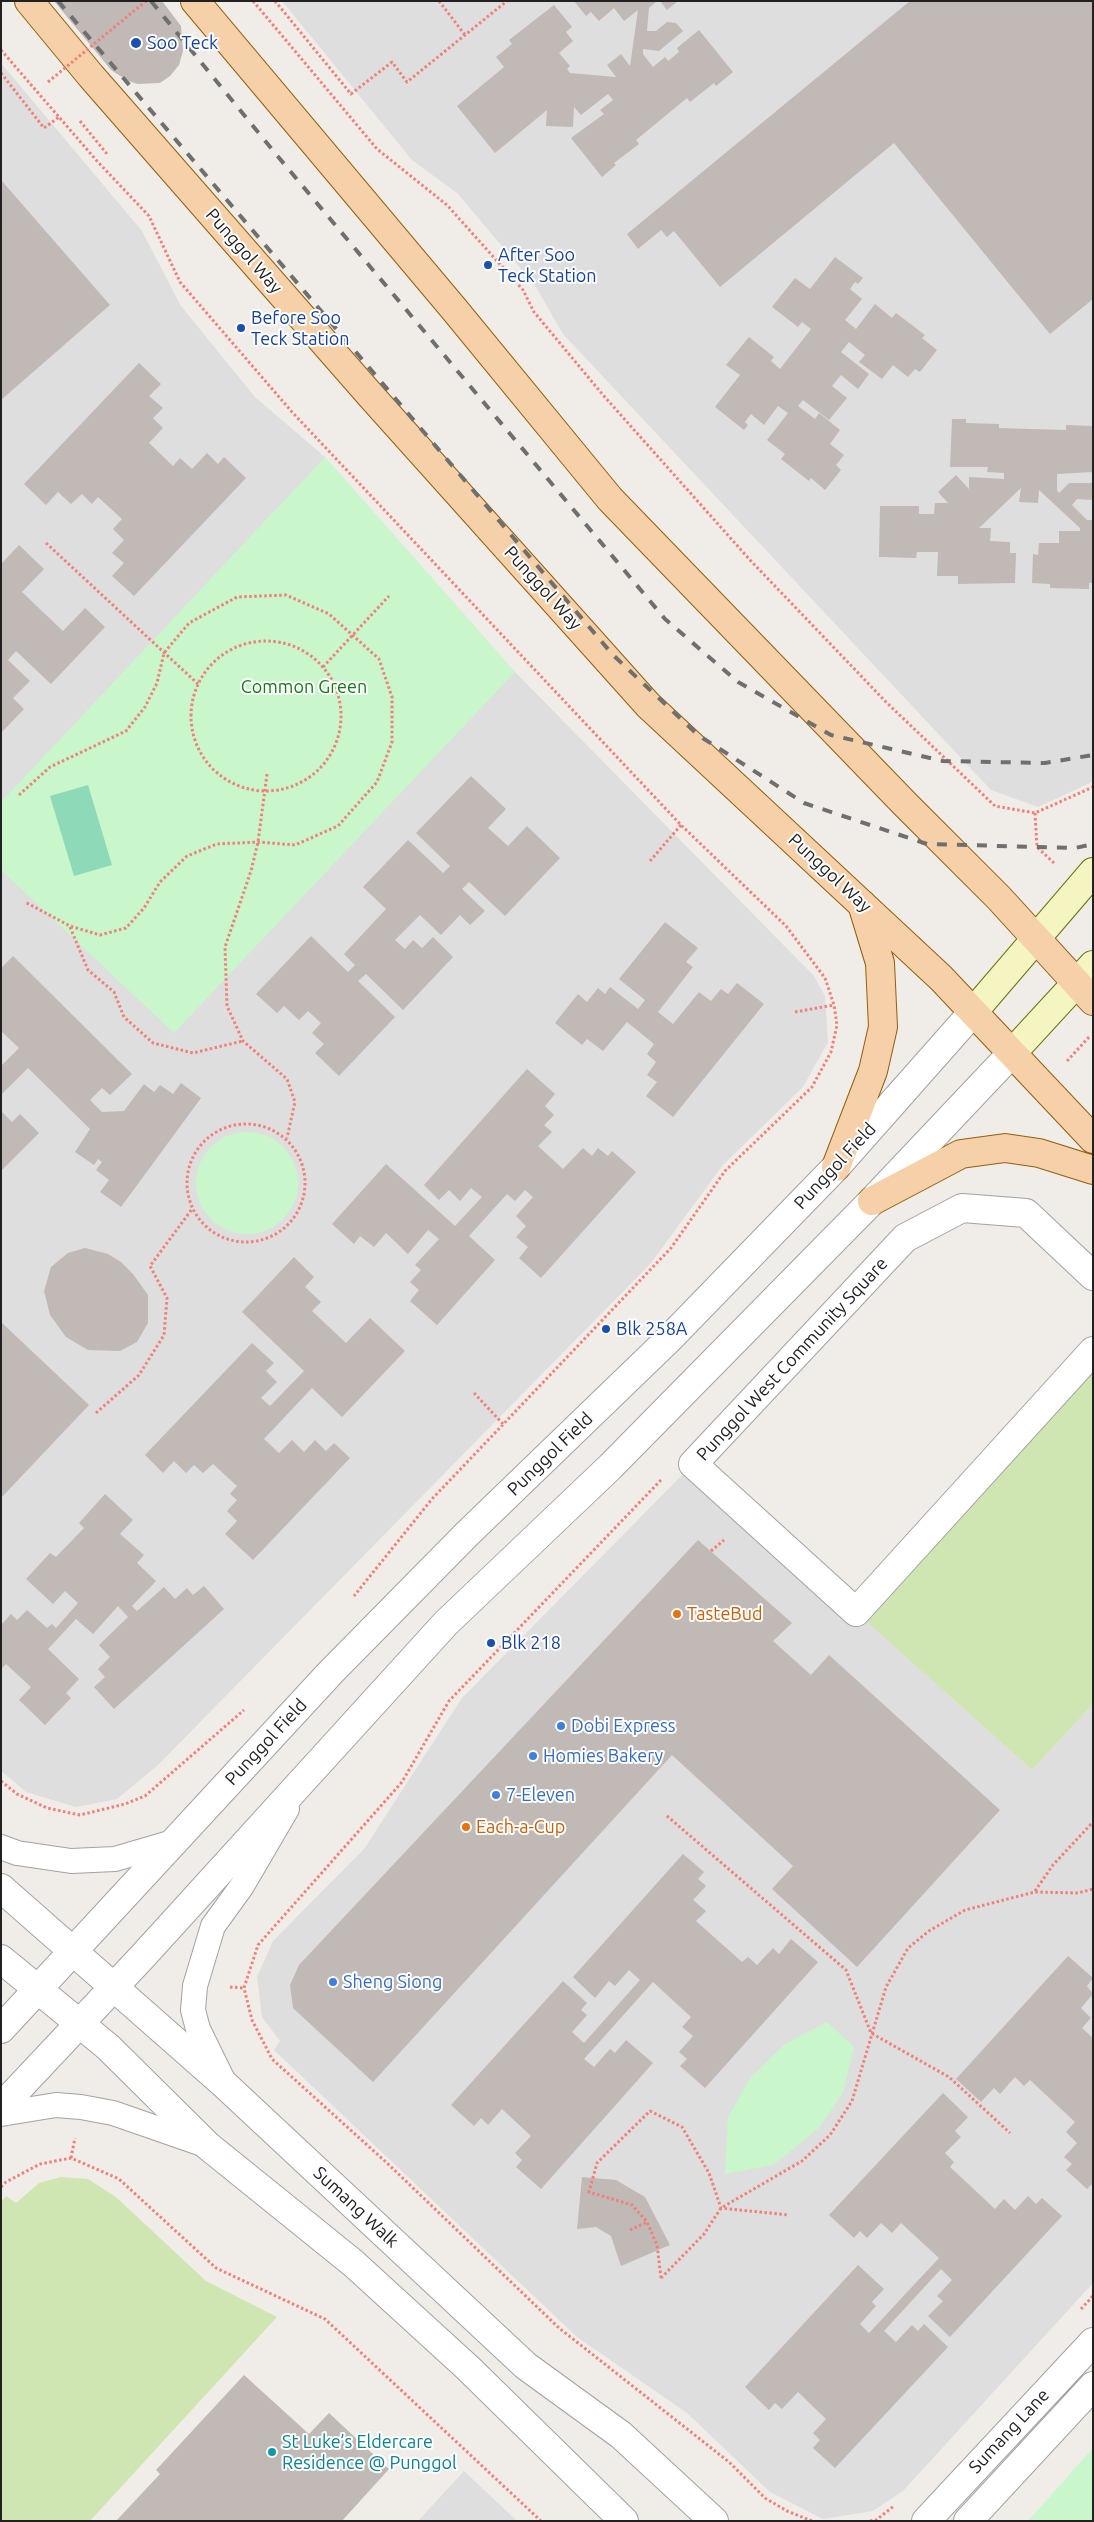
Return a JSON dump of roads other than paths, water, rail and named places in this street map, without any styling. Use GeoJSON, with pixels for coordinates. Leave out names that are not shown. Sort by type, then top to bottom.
{"type":"FeatureCollection","features":[{"type":"Feature","properties":{"kind":"main road","name":"Punggol Way"},"geometry":{"type":"LineString","coordinates":[[30,1],[91,76],[358,382],[648,706],[862,902],[974,1011],[1093,1139]]}},
{"type":"Feature","properties":{"kind":"main road"},"geometry":{"type":"LineString","coordinates":[[195,1],[454,309],[610,499],[1036,938],[1087,983]]}},
{"type":"Feature","properties":{"kind":"main road"},"geometry":{"type":"LineString","coordinates":[[836,1167],[873,1071],[883,1027],[880,963],[862,902]]}},
{"type":"Feature","properties":{"kind":"main road"},"geometry":{"type":"LineString","coordinates":[[872,1201],[962,1154],[1005,1148],[1039,1153],[1093,1170]]}},
{"type":"Feature","properties":{"kind":"street","name":"Punggol Field"},"geometry":{"type":"LineString","coordinates":[[1,2029],[331,1672],[468,1533],[668,1340],[836,1167],[974,1011],[1093,872]]}},
{"type":"Feature","properties":{"kind":"street"},"geometry":{"type":"LineString","coordinates":[[1,2107],[113,1988],[446,1623],[610,1467],[872,1201],[1012,1053],[1087,983]]}},
{"type":"Feature","properties":{"kind":"street","name":"Punggol West Community Square"},"geometry":{"type":"LineString","coordinates":[[1093,1276],[1026,1213],[962,1208],[905,1238],[693,1464],[856,1612],[1093,1351]]}},
{"type":"Feature","properties":{"kind":"street","name":"Sumang Walk"},"geometry":{"type":"LineString","coordinates":[[1,1888],[226,2085],[526,2366],[621,2435],[714,2521]]}},
{"type":"Feature","properties":{"kind":"street"},"geometry":{"type":"LineString","coordinates":[[1,1959],[108,2047],[208,2146],[353,2263],[468,2368],[624,2521]]}},
{"type":"Feature","properties":{"kind":"street","name":"Sumang Lane"},"geometry":{"type":"LineString","coordinates":[[926,2521],[1093,2342]]}},
{"type":"Feature","properties":{"kind":"street","name":"Sumang Lane"},"geometry":{"type":"LineString","coordinates":[[968,2521],[1093,2386]]}},
{"type":"Feature","properties":{"kind":"lane"},"geometry":{"type":"LineString","coordinates":[[226,2085],[198,2029],[193,2010],[195,1986],[212,1926],[242,1886],[302,1781]]}},
{"type":"Feature","properties":{"kind":"lane"},"geometry":{"type":"LineString","coordinates":[[1,1847],[17,1853],[71,1861],[115,1859],[173,1842]]}},
{"type":"Feature","properties":{"kind":"lane"},"geometry":{"type":"LineString","coordinates":[[1,2114],[56,2105],[81,2106],[113,2113],[208,2146]]}},
{"type":"Feature","properties":{"kind":"railway"},"geometry":{"type":"LineString","coordinates":[[58,1],[613,655],[698,735],[804,803],[927,844],[1075,848],[1093,844]]}},
{"type":"Feature","properties":{"kind":"railway"},"geometry":{"type":"LineString","coordinates":[[151,1],[280,159],[665,619],[738,682],[831,735],[943,761],[1045,763],[1093,755]]}},
{"type":"Feature","properties":{"kind":"place","name":"Soo Teck"},"geometry":{"type":"Point","coordinates":[136,43]}},
{"type":"Feature","properties":{"kind":"place","name":"After Soo Teck Station"},"geometry":{"type":"Point","coordinates":[488,265]}},
{"type":"Feature","properties":{"kind":"place","name":"Before Soo Teck Station"},"geometry":{"type":"Point","coordinates":[241,328]}},
{"type":"Feature","properties":{"kind":"place","name":"Blk 258A"},"geometry":{"type":"Point","coordinates":[606,1329]}},
{"type":"Feature","properties":{"kind":"place","name":"TasteBud"},"geometry":{"type":"Point","coordinates":[677,1614]}},
{"type":"Feature","properties":{"kind":"place","name":"Blk 218"},"geometry":{"type":"Point","coordinates":[491,1643]}},
{"type":"Feature","properties":{"kind":"place","name":"Dobi Express"},"geometry":{"type":"Point","coordinates":[561,1726]}},
{"type":"Feature","properties":{"kind":"place","name":"Homies Bakery"},"geometry":{"type":"Point","coordinates":[533,1756]}},
{"type":"Feature","properties":{"kind":"place","name":"7-Eleven"},"geometry":{"type":"Point","coordinates":[496,1795]}},
{"type":"Feature","properties":{"kind":"place","name":"Each-a-Cup"},"geometry":{"type":"Point","coordinates":[466,1827]}},
{"type":"Feature","properties":{"kind":"place","name":"Sheng Siong"},"geometry":{"type":"Point","coordinates":[333,1982]}},
{"type":"Feature","properties":{"kind":"place","name":"St Luke’s Eldercare Residence @ Punggol"},"geometry":{"type":"Point","coordinates":[272,2452]}},
{"type":"Feature","properties":{"kind":"park label","name":"Common Green"},"geometry":{"type":"Point","coordinates":[304,687]}}]}
